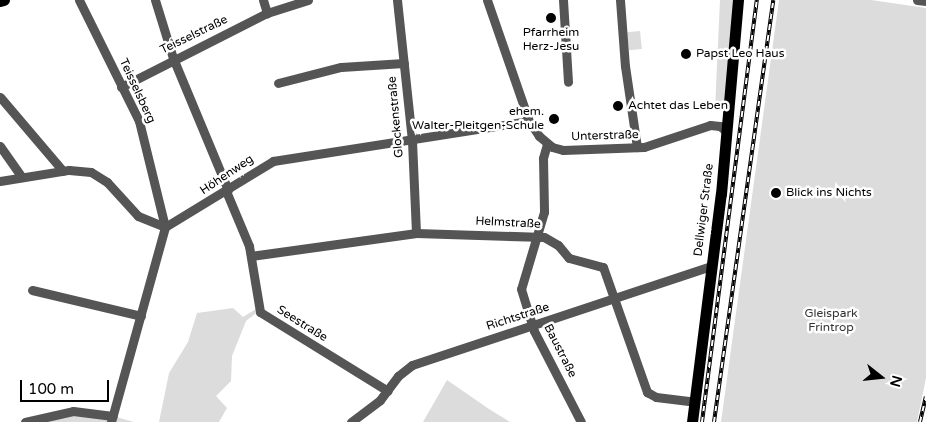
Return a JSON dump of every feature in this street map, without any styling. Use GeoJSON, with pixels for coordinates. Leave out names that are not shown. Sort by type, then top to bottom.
{"type":"FeatureCollection","features":[{"type":"Feature","properties":{"kind":"main road"},"geometry":{"type":"LineString","coordinates":[[0,1],[4,0]]}},
{"type":"Feature","properties":{"kind":"main road","name":"Dellwiger Straße"},"geometry":{"type":"LineString","coordinates":[[692,422],[727,132],[738,0]]}},
{"type":"Feature","properties":{"kind":"street","name":"Teisselsberg"},"geometry":{"type":"LineString","coordinates":[[79,0],[139,121],[165,227]]}},
{"type":"Feature","properties":{"kind":"street","name":"Seestraße"},"geometry":{"type":"LineString","coordinates":[[155,0],[173,58],[227,190],[251,256],[250,266],[260,312],[388,390]]}},
{"type":"Feature","properties":{"kind":"street"},"geometry":{"type":"LineString","coordinates":[[263,0],[267,13]]}},
{"type":"Feature","properties":{"kind":"street","name":"Teisselstraße"},"geometry":{"type":"LineString","coordinates":[[122,87],[173,58],[267,13],[308,0]]}},
{"type":"Feature","properties":{"kind":"street","name":"Glockenstraße"},"geometry":{"type":"LineString","coordinates":[[398,0],[412,141],[416,233]]}},
{"type":"Feature","properties":{"kind":"street"},"geometry":{"type":"LineString","coordinates":[[486,0],[529,121],[547,144]]}},
{"type":"Feature","properties":{"kind":"street"},"geometry":{"type":"LineString","coordinates":[[563,0],[568,82]]}},
{"type":"Feature","properties":{"kind":"street"},"geometry":{"type":"LineString","coordinates":[[620,0],[625,66],[637,147]]}},
{"type":"Feature","properties":{"kind":"street"},"geometry":{"type":"LineString","coordinates":[[917,0],[926,1]]}},
{"type":"Feature","properties":{"kind":"street"},"geometry":{"type":"LineString","coordinates":[[278,83],[341,67],[404,63]]}},
{"type":"Feature","properties":{"kind":"street"},"geometry":{"type":"LineString","coordinates":[[0,97],[63,171]]}},
{"type":"Feature","properties":{"kind":"street","name":"Höhenweg"},"geometry":{"type":"LineString","coordinates":[[165,227],[273,161],[412,141],[529,121]]}},
{"type":"Feature","properties":{"kind":"street","name":"Unterstraße"},"geometry":{"type":"LineString","coordinates":[[547,144],[563,150],[637,147],[664,143],[710,125],[720,126],[727,132]]}},
{"type":"Feature","properties":{"kind":"street","name":"Baustraße"},"geometry":{"type":"LineString","coordinates":[[547,144],[543,158],[545,206],[521,289],[532,325],[581,422]]}},
{"type":"Feature","properties":{"kind":"street"},"geometry":{"type":"LineString","coordinates":[[0,146],[22,178]]}},
{"type":"Feature","properties":{"kind":"street"},"geometry":{"type":"LineString","coordinates":[[0,181],[63,171],[80,170],[96,174],[138,216],[165,227],[112,419],[73,411],[25,422]]}},
{"type":"Feature","properties":{"kind":"street","name":"Helmstraße"},"geometry":{"type":"LineString","coordinates":[[251,256],[416,233],[537,235],[558,245],[568,258],[603,267],[647,392],[656,397],[694,402]]}},
{"type":"Feature","properties":{"kind":"street","name":"Richtstraße"},"geometry":{"type":"LineString","coordinates":[[354,421],[412,365],[711,266]]}},
{"type":"Feature","properties":{"kind":"street"},"geometry":{"type":"LineString","coordinates":[[32,290],[141,316]]}},
{"type":"Feature","properties":{"kind":"green space"},"geometry":{"type":"Polygon","coordinates":[[[720,0],[735,0],[727,112],[715,110],[720,0]]]}},
{"type":"Feature","properties":{"kind":"green space","name":"Gleispark Frintrop"},"geometry":{"type":"Polygon","coordinates":[[[779,0],[871,0],[926,8],[926,378],[917,422],[721,422],[779,0]]]}},
{"type":"Feature","properties":{"kind":"green space"},"geometry":{"type":"Polygon","coordinates":[[[640,31],[642,49],[629,50],[627,32],[640,31]]]}},
{"type":"Feature","properties":{"kind":"green space"},"geometry":{"type":"Polygon","coordinates":[[[233,308],[243,317],[256,309],[259,311],[246,321],[232,356],[231,381],[216,396],[227,408],[219,422],[159,422],[169,373],[188,342],[197,313],[233,308]]]}},
{"type":"Feature","properties":{"kind":"green space"},"geometry":{"type":"Polygon","coordinates":[[[447,380],[489,409],[510,422],[423,422],[447,380]]]}},
{"type":"Feature","properties":{"kind":"green space"},"geometry":{"type":"Polygon","coordinates":[[[75,411],[102,413],[134,422],[28,422],[75,411]]]}},
{"type":"Feature","properties":{"kind":"tram line"},"geometry":{"type":"LineString","coordinates":[[0,3],[9,0]]}},
{"type":"Feature","properties":{"kind":"railway"},"geometry":{"type":"LineString","coordinates":[[702,422],[757,0]]}},
{"type":"Feature","properties":{"kind":"railway"},"geometry":{"type":"LineString","coordinates":[[714,422],[773,0]]}},
{"type":"Feature","properties":{"kind":"railway"},"geometry":{"type":"LineString","coordinates":[[920,422],[926,397]]}},
{"type":"Feature","properties":{"kind":"place","name":"Pfarrheim Herz-Jesu"},"geometry":{"type":"Point","coordinates":[551,18]}},
{"type":"Feature","properties":{"kind":"place","name":"Papst Leo Haus"},"geometry":{"type":"Point","coordinates":[686,54]}},
{"type":"Feature","properties":{"kind":"place","name":"Achtet das Leben"},"geometry":{"type":"Point","coordinates":[618,106]}},
{"type":"Feature","properties":{"kind":"place","name":"ehem. Walter-Pleitgen-Schule"},"geometry":{"type":"Point","coordinates":[554,119]}},
{"type":"Feature","properties":{"kind":"place","name":"Blick ins Nichts"},"geometry":{"type":"Point","coordinates":[776,193]}}]}
